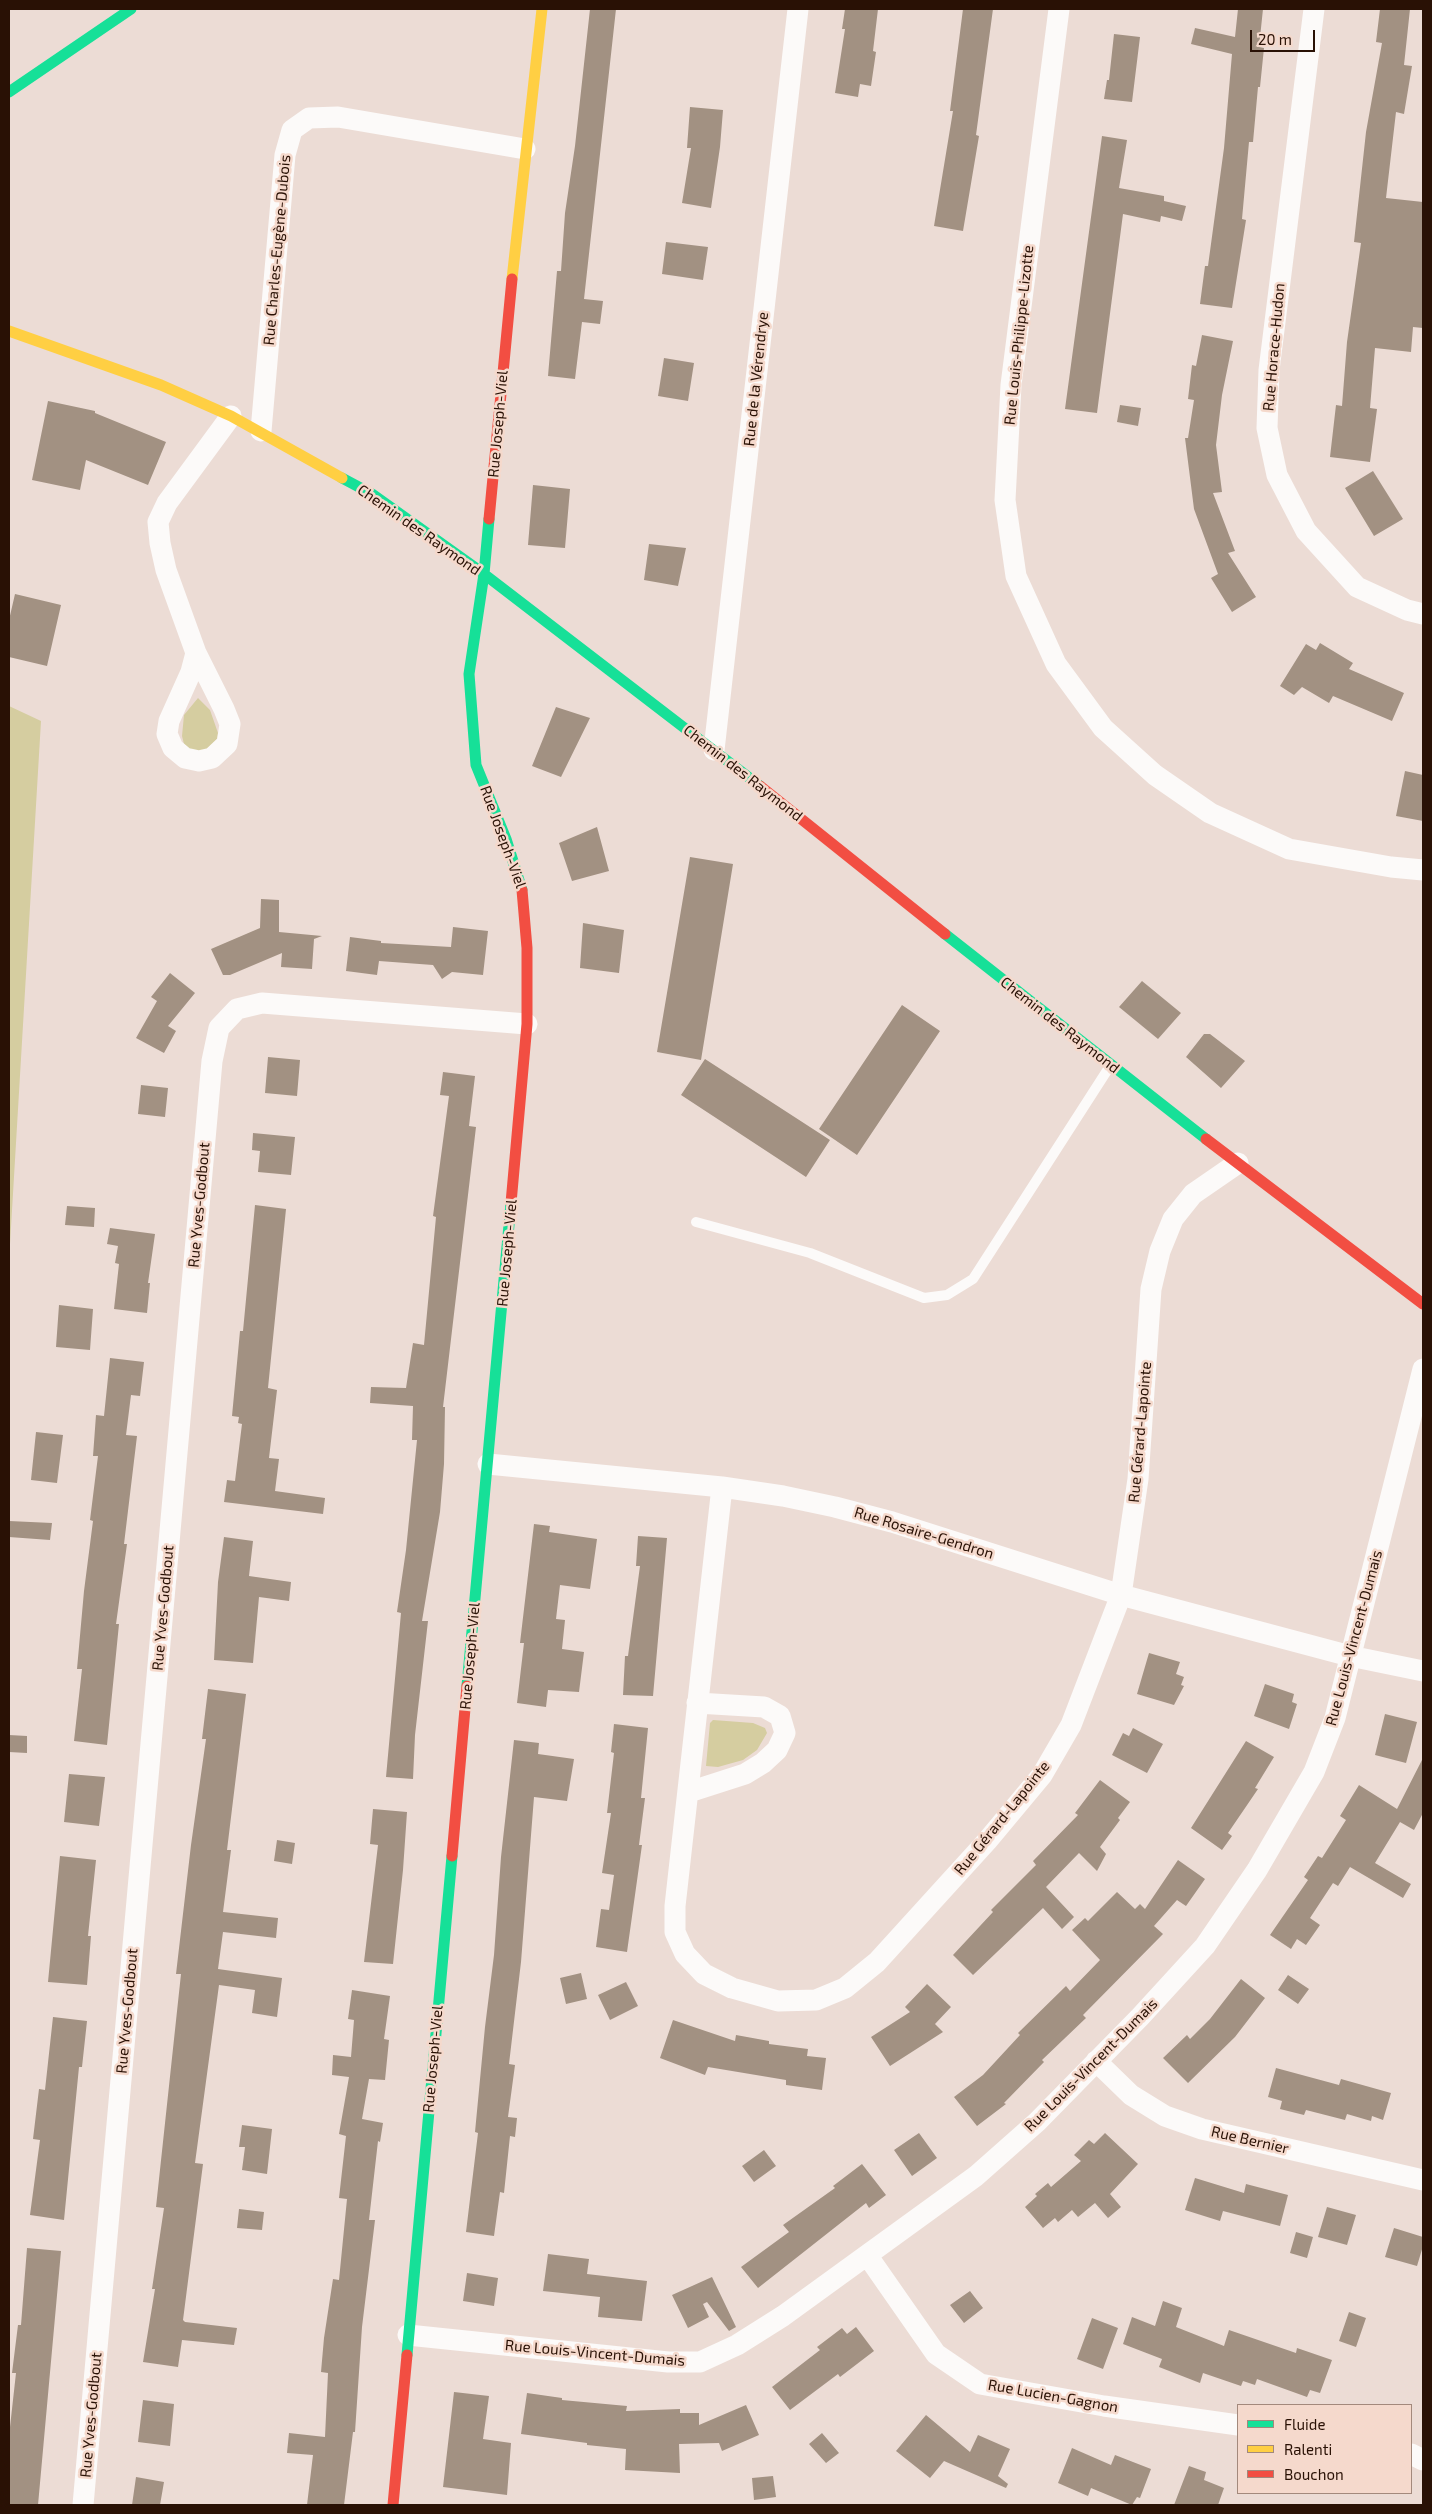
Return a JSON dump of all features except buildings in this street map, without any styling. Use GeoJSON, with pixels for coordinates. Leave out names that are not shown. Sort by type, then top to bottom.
{"type":"FeatureCollection","features":[{"type":"Feature","properties":{"kind":"street"},"geometry":{"type":"LineString","coordinates":[[9,92],[131,9]]}},
{"type":"Feature","properties":{"kind":"street","name":"Rue Joseph-Viel"},"geometry":{"type":"LineString","coordinates":[[393,2505],[528,1024],[527,948],[522,887],[506,839],[476,765],[469,674],[484,574],[524,149],[542,9]]}},
{"type":"Feature","properties":{"kind":"street","name":"Rue de la Vérendrye"},"geometry":{"type":"LineString","coordinates":[[714,750],[798,9]]}},
{"type":"Feature","properties":{"kind":"street","name":"Rue Louis-Philippe-Lizotte"},"geometry":{"type":"LineString","coordinates":[[1059,9],[1011,385],[1005,500],[1016,576],[1056,664],[1103,728],[1155,776],[1210,813],[1289,849],[1391,867],[1423,870]]}},
{"type":"Feature","properties":{"kind":"street","name":"Rue Horace-Hudon"},"geometry":{"type":"LineString","coordinates":[[1314,9],[1269,370],[1268,428],[1277,475],[1306,531],[1358,587],[1407,610],[1423,614]]}},
{"type":"Feature","properties":{"kind":"street","name":"Rue Charles-Eugène-Dubois"},"geometry":{"type":"LineString","coordinates":[[261,431],[285,155],[292,130],[309,118],[338,117],[524,149]]}},
{"type":"Feature","properties":{"kind":"street","name":"Chemin des Raymond"},"geometry":{"type":"LineString","coordinates":[[9,331],[124,371],[230,416],[261,431],[372,494],[484,574],[714,750],[1110,1065],[1423,1304]]}},
{"type":"Feature","properties":{"kind":"street"},"geometry":{"type":"LineString","coordinates":[[196,653],[166,570],[160,544],[158,522],[167,503],[230,416]]}},
{"type":"Feature","properties":{"kind":"street","name":"Rue Yves-Godbout"},"geometry":{"type":"LineString","coordinates":[[83,2505],[212,1061],[219,1028],[237,1009],[262,1003],[528,1024]]}},
{"type":"Feature","properties":{"kind":"street","name":"Rue Gérard-Lapointe"},"geometry":{"type":"LineString","coordinates":[[722,1487],[675,1906],[675,1932],[685,1954],[704,1974],[732,1988],[778,2001],[816,2000],[845,1988],[877,1962],[987,1841],[1042,1775],[1071,1725],[1121,1595],[1138,1479],[1151,1289],[1160,1251],[1173,1219],[1193,1194],[1238,1163]]}},
{"type":"Feature","properties":{"kind":"street","name":"Rue Louis-Vincent-Dumais"},"geometry":{"type":"LineString","coordinates":[[408,2335],[668,2362],[700,2362],[737,2346],[866,2255],[976,2176],[1037,2122],[1140,2017],[1205,1946],[1257,1870],[1314,1772],[1336,1718],[1423,1369]]}},
{"type":"Feature","properties":{"kind":"street","name":"Rue Rosaire-Gendron"},"geometry":{"type":"LineString","coordinates":[[488,1464],[722,1487],[784,1496],[892,1522],[1121,1595],[1350,1656],[1423,1671]]}},
{"type":"Feature","properties":{"kind":"street"},"geometry":{"type":"LineString","coordinates":[[689,1792],[751,1770],[777,1750],[785,1733],[780,1716],[764,1707],[698,1702]]}},
{"type":"Feature","properties":{"kind":"street","name":"Rue Bernier"},"geometry":{"type":"LineString","coordinates":[[1096,2062],[1131,2096],[1165,2116],[1202,2129],[1423,2180]]}},
{"type":"Feature","properties":{"kind":"street","name":"Rue Lucien-Gagnon"},"geometry":{"type":"LineString","coordinates":[[866,2255],[936,2354],[980,2384],[1104,2406],[1237,2425]]}},
{"type":"Feature","properties":{"kind":"lane"},"geometry":{"type":"LineString","coordinates":[[696,1222],[810,1253],[924,1298],[947,1295],[973,1280],[1110,1065]]}},
{"type":"Feature","properties":{"kind":"shaded area"},"geometry":{"type":"Polygon","coordinates":[[[198,698],[210,710],[218,733],[217,739],[207,749],[197,752],[189,749],[184,744],[182,736],[184,715],[198,698]]]}},
{"type":"Feature","properties":{"kind":"shaded area"},"geometry":{"type":"Polygon","coordinates":[[[9,706],[41,721],[9,1261],[9,706]]]}},
{"type":"Feature","properties":{"kind":"shaded area"},"geometry":{"type":"Polygon","coordinates":[[[713,1720],[753,1723],[765,1728],[767,1733],[757,1750],[743,1760],[718,1767],[706,1766],[710,1723],[713,1720]]]}},
{"type":"Feature","properties":{"kind":"traffic: fast"},"geometry":{"type":"LineString","coordinates":[[9,92],[131,9]]}},
{"type":"Feature","properties":{"kind":"traffic: fast"},"geometry":{"type":"LineString","coordinates":[[342,478],[372,494],[484,574],[760,786]]}},
{"type":"Feature","properties":{"kind":"traffic: fast"},"geometry":{"type":"LineString","coordinates":[[489,519],[484,574],[469,674],[476,765],[506,839],[522,890]]}},
{"type":"Feature","properties":{"kind":"traffic: fast"},"geometry":{"type":"LineString","coordinates":[[945,934],[1206,1139]]}},
{"type":"Feature","properties":{"kind":"traffic: fast"},"geometry":{"type":"LineString","coordinates":[[467,1686],[511,1203]]}},
{"type":"Feature","properties":{"kind":"traffic: fast"},"geometry":{"type":"LineString","coordinates":[[407,2355],[452,1856]]}},
{"type":"Feature","properties":{"kind":"traffic: slow"},"geometry":{"type":"LineString","coordinates":[[512,279],[542,9]]}},
{"type":"Feature","properties":{"kind":"traffic: slow"},"geometry":{"type":"LineString","coordinates":[[9,331],[161,385],[231,416],[342,478]]}},
{"type":"Feature","properties":{"kind":"traffic: jam"},"geometry":{"type":"LineString","coordinates":[[489,519],[512,279]]}},
{"type":"Feature","properties":{"kind":"traffic: jam"},"geometry":{"type":"LineString","coordinates":[[760,786],[945,934]]}},
{"type":"Feature","properties":{"kind":"traffic: jam"},"geometry":{"type":"LineString","coordinates":[[511,1203],[527,1024],[527,948],[522,890]]}},
{"type":"Feature","properties":{"kind":"traffic: jam"},"geometry":{"type":"LineString","coordinates":[[1206,1139],[1423,1304]]}},
{"type":"Feature","properties":{"kind":"traffic: jam"},"geometry":{"type":"LineString","coordinates":[[452,1856],[467,1686]]}},
{"type":"Feature","properties":{"kind":"traffic: jam"},"geometry":{"type":"LineString","coordinates":[[393,2505],[407,2355]]}}]}
